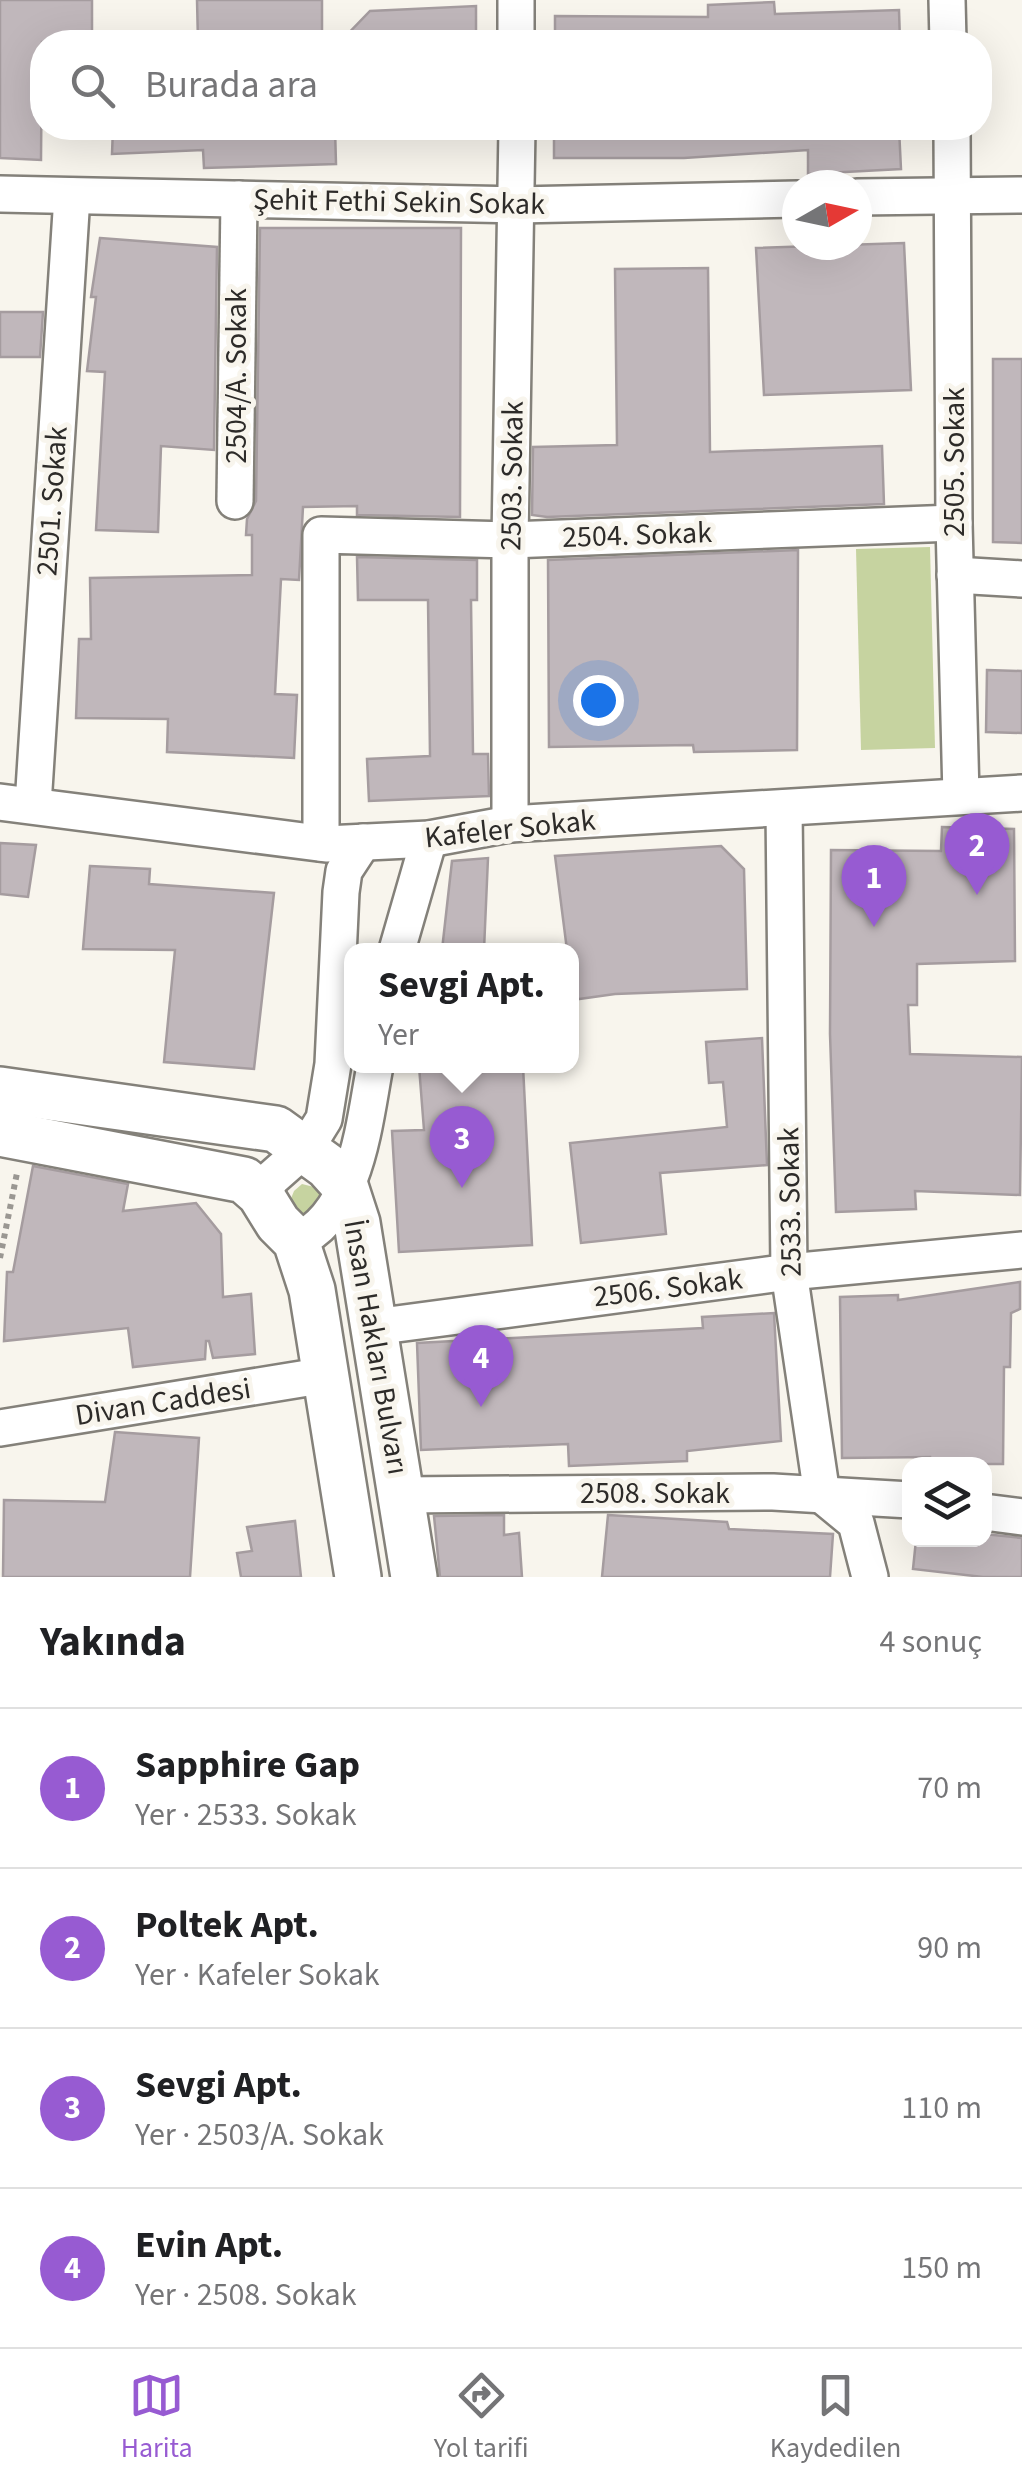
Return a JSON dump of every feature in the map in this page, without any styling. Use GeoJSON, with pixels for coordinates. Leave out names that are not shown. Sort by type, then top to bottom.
{"type":"FeatureCollection","features":[{"type":"Feature","properties":{"kind":"main road","name":"İnsan Hakları Bulvarı"},"geometry":{"type":"LineString","coordinates":[[0,1090],[276,1129],[306,1148],[344,1186],[357,1223],[414,1577]]}},
{"type":"Feature","properties":{"kind":"main road","name":"İnsan Hakları Bulvarı"},"geometry":{"type":"LineString","coordinates":[[12,1136],[244,1180],[260,1194],[296,1241],[312,1290],[358,1577]]}},
{"type":"Feature","properties":{"kind":"street"},"geometry":{"type":"LineString","coordinates":[[516,0],[516,30]]}},
{"type":"Feature","properties":{"kind":"street"},"geometry":{"type":"LineString","coordinates":[[947,0],[948,30]]}},
{"type":"Feature","properties":{"kind":"street","name":"2503. Sokak"},"geometry":{"type":"LineString","coordinates":[[510,824],[517,140]]}},
{"type":"Feature","properties":{"kind":"street","name":"2505. Sokak"},"geometry":{"type":"LineString","coordinates":[[952,140],[954,523],[961,796]]}},
{"type":"Feature","properties":{"kind":"street","name":"Şehit Fethi Sekin Sokak"},"geometry":{"type":"LineString","coordinates":[[0,194],[517,205],[782,199]]}},
{"type":"Feature","properties":{"kind":"street"},"geometry":{"type":"LineString","coordinates":[[872,197],[1022,195]]}},
{"type":"Feature","properties":{"kind":"street","name":"2501. Sokak"},"geometry":{"type":"LineString","coordinates":[[16,804],[72,196]]}},
{"type":"Feature","properties":{"kind":"street","name":"2504/A. Sokak"},"geometry":{"type":"LineString","coordinates":[[235,500],[240,200]]}},
{"type":"Feature","properties":{"kind":"street","name":"2504. Sokak"},"geometry":{"type":"LineString","coordinates":[[321,843],[321,535],[510,540],[954,523]]}},
{"type":"Feature","properties":{"kind":"street"},"geometry":{"type":"LineString","coordinates":[[955,575],[1022,579]]}},
{"type":"Feature","properties":{"kind":"street","name":"Kafeler Sokak"},"geometry":{"type":"LineString","coordinates":[[16,804],[321,843],[429,838],[510,824],[1022,793]]}},
{"type":"Feature","properties":{"kind":"street","name":"2533. Sokak"},"geometry":{"type":"LineString","coordinates":[[784,808],[789,1272],[822,1495]]}},
{"type":"Feature","properties":{"kind":"street"},"geometry":{"type":"LineString","coordinates":[[400,943],[429,838]]}},
{"type":"Feature","properties":{"kind":"street"},"geometry":{"type":"LineString","coordinates":[[260,1194],[306,1148],[324,1119],[333,1064],[344,871],[363,842]]}},
{"type":"Feature","properties":{"kind":"street"},"geometry":{"type":"LineString","coordinates":[[296,1241],[311,1235],[338,1208],[365,1122],[374,1073]]}},
{"type":"Feature","properties":{"kind":"street","name":"2506. Sokak"},"geometry":{"type":"LineString","coordinates":[[374,1327],[789,1272],[1022,1250]]}},
{"type":"Feature","properties":{"kind":"street","name":"Divan Caddesi"},"geometry":{"type":"LineString","coordinates":[[0,1428],[326,1375]]}},
{"type":"Feature","properties":{"kind":"street","name":"2508. Sokak"},"geometry":{"type":"LineString","coordinates":[[401,1496],[773,1492],[902,1500]]}},
{"type":"Feature","properties":{"kind":"street"},"geometry":{"type":"LineString","coordinates":[[822,1495],[856,1523],[870,1577]]}},
{"type":"Feature","properties":{"kind":"street"},"geometry":{"type":"LineString","coordinates":[[992,1513],[1022,1517]]}},
{"type":"Feature","properties":{"kind":"path"},"geometry":{"type":"LineString","coordinates":[[0,1258],[12,1136]]}},
{"type":"Feature","properties":{"kind":"green space"},"geometry":{"type":"Polygon","coordinates":[[[930,547],[935,748],[861,750],[856,549],[930,547]]]}},
{"type":"Feature","properties":{"kind":"green space"},"geometry":{"type":"Polygon","coordinates":[[[302,1184],[318,1188],[324,1197],[309,1218],[298,1215],[290,1201],[302,1184]]]}},
{"type":"Feature","properties":{"kind":"building"},"geometry":{"type":"Polygon","coordinates":[[[0,0],[92,0],[92,30],[30,30],[30,140],[41,140],[41,160],[0,158],[0,0]]]}},
{"type":"Feature","properties":{"kind":"building"},"geometry":{"type":"Polygon","coordinates":[[[197,0],[322,0],[322,30],[198,30],[197,0]]]}},
{"type":"Feature","properties":{"kind":"building"},"geometry":{"type":"Polygon","coordinates":[[[774,2],[775,14],[899,10],[900,30],[555,30],[555,16],[708,17],[708,5],[774,2]]]}},
{"type":"Feature","properties":{"kind":"building"},"geometry":{"type":"Polygon","coordinates":[[[476,6],[476,30],[352,30],[370,11],[476,6]]]}},
{"type":"Feature","properties":{"kind":"building"},"geometry":{"type":"Polygon","coordinates":[[[113,140],[335,140],[336,164],[204,168],[203,150],[112,154],[113,140]]]}},
{"type":"Feature","properties":{"kind":"building"},"geometry":{"type":"Polygon","coordinates":[[[554,140],[900,140],[901,169],[808,170],[808,150],[684,158],[554,158],[554,140]]]}},
{"type":"Feature","properties":{"kind":"building"},"geometry":{"type":"Polygon","coordinates":[[[260,228],[461,228],[460,517],[357,515],[357,506],[303,507],[299,580],[281,579],[275,694],[297,695],[294,758],[167,752],[168,719],[76,718],[79,639],[91,639],[90,578],[252,575],[252,535],[246,535],[247,519],[256,501],[260,228]]]}},
{"type":"Feature","properties":{"kind":"building"},"geometry":{"type":"Polygon","coordinates":[[[100,238],[217,247],[214,450],[161,446],[158,532],[96,530],[105,372],[87,371],[96,297],[91,297],[100,238]]]}},
{"type":"Feature","properties":{"kind":"building"},"geometry":{"type":"Polygon","coordinates":[[[904,243],[911,390],[764,395],[756,248],[782,247],[782,260],[872,260],[872,244],[904,243]]]}},
{"type":"Feature","properties":{"kind":"building"},"geometry":{"type":"Polygon","coordinates":[[[708,268],[710,452],[882,446],[884,504],[532,515],[533,447],[617,445],[615,269],[708,268]]]}},
{"type":"Feature","properties":{"kind":"building"},"geometry":{"type":"Polygon","coordinates":[[[0,312],[43,312],[40,357],[0,357],[0,312]]]}},
{"type":"Feature","properties":{"kind":"building"},"geometry":{"type":"Polygon","coordinates":[[[993,359],[1022,359],[1022,543],[993,542],[993,359]]]}},
{"type":"Feature","properties":{"kind":"building"},"geometry":{"type":"Polygon","coordinates":[[[798,550],[797,750],[694,752],[693,745],[549,747],[548,560],[798,550]]]}},
{"type":"Feature","properties":{"kind":"building"},"geometry":{"type":"Polygon","coordinates":[[[357,557],[477,560],[477,600],[471,600],[473,754],[488,754],[489,796],[369,801],[367,759],[430,756],[428,600],[358,600],[357,557]]]}},
{"type":"Feature","properties":{"kind":"building"},"geometry":{"type":"Polygon","coordinates":[[[987,670],[1022,671],[1022,733],[986,732],[987,670]]]}},
{"type":"Feature","properties":{"kind":"building"},"geometry":{"type":"Polygon","coordinates":[[[942,827],[1014,829],[1015,961],[917,964],[917,1005],[908,1005],[910,1054],[1022,1057],[1020,1195],[915,1191],[916,1209],[836,1212],[830,1034],[831,850],[941,851],[942,827]]]}},
{"type":"Feature","properties":{"kind":"building"},"geometry":{"type":"Polygon","coordinates":[[[0,843],[36,845],[28,897],[0,894],[0,843]]]}},
{"type":"Feature","properties":{"kind":"building"},"geometry":{"type":"Polygon","coordinates":[[[721,846],[744,869],[747,989],[579,999],[579,943],[566,943],[555,856],[721,846]]]}},
{"type":"Feature","properties":{"kind":"building"},"geometry":{"type":"Polygon","coordinates":[[[488,858],[484,943],[443,943],[452,861],[488,858]]]}},
{"type":"Feature","properties":{"kind":"building"},"geometry":{"type":"Polygon","coordinates":[[[90,866],[150,869],[149,884],[274,893],[254,1069],[164,1062],[175,950],[83,949],[90,866]]]}},
{"type":"Feature","properties":{"kind":"building"},"geometry":{"type":"Polygon","coordinates":[[[762,1038],[767,1165],[660,1173],[666,1234],[581,1243],[570,1143],[727,1127],[723,1082],[709,1083],[706,1042],[762,1038]]]}},
{"type":"Feature","properties":{"kind":"building"},"geometry":{"type":"Polygon","coordinates":[[[420,1073],[523,1073],[532,1245],[399,1252],[392,1131],[424,1130],[420,1073]]]}},
{"type":"Feature","properties":{"kind":"building"},"geometry":{"type":"Polygon","coordinates":[[[33,1166],[128,1184],[123,1211],[196,1203],[221,1234],[223,1297],[251,1294],[255,1354],[213,1358],[206,1341],[205,1359],[133,1367],[128,1328],[4,1341],[7,1272],[13,1272],[33,1166]]]}},
{"type":"Feature","properties":{"kind":"building"},"geometry":{"type":"Polygon","coordinates":[[[1020,1282],[1020,1309],[1011,1313],[1010,1367],[1004,1367],[1003,1464],[992,1464],[992,1457],[842,1458],[840,1297],[898,1295],[898,1300],[1020,1282]]]}},
{"type":"Feature","properties":{"kind":"building"},"geometry":{"type":"Polygon","coordinates":[[[774,1313],[781,1441],[687,1451],[687,1461],[569,1466],[568,1444],[421,1450],[417,1343],[703,1328],[702,1317],[774,1313]]]}},
{"type":"Feature","properties":{"kind":"building"},"geometry":{"type":"Polygon","coordinates":[[[115,1432],[199,1438],[190,1577],[3,1577],[4,1500],[105,1502],[115,1432]]]}},
{"type":"Feature","properties":{"kind":"building"},"geometry":{"type":"Polygon","coordinates":[[[504,1515],[504,1535],[519,1533],[522,1577],[440,1577],[434,1516],[504,1515]]]}},
{"type":"Feature","properties":{"kind":"building"},"geometry":{"type":"Polygon","coordinates":[[[608,1515],[727,1522],[729,1529],[833,1534],[830,1577],[602,1577],[608,1515]]]}},
{"type":"Feature","properties":{"kind":"building"},"geometry":{"type":"Polygon","coordinates":[[[295,1521],[301,1577],[241,1577],[237,1553],[252,1551],[247,1527],[295,1521]]]}},
{"type":"Feature","properties":{"kind":"building"},"geometry":{"type":"Polygon","coordinates":[[[992,1535],[1022,1538],[1022,1577],[913,1569],[915,1547],[992,1547],[992,1535]]]}},
{"type":"Feature","properties":{"kind":"place","name":"Poltek Apt."},"geometry":{"type":"Point","coordinates":[977,895]}},
{"type":"Feature","properties":{"kind":"place","name":"Sapphire Gap"},"geometry":{"type":"Point","coordinates":[874,927]}},
{"type":"Feature","properties":{"kind":"place","name":"Sevgi Apt."},"geometry":{"type":"Point","coordinates":[462,1188]}},
{"type":"Feature","properties":{"kind":"place","name":"Evin Apt."},"geometry":{"type":"Point","coordinates":[481,1407]}}]}
